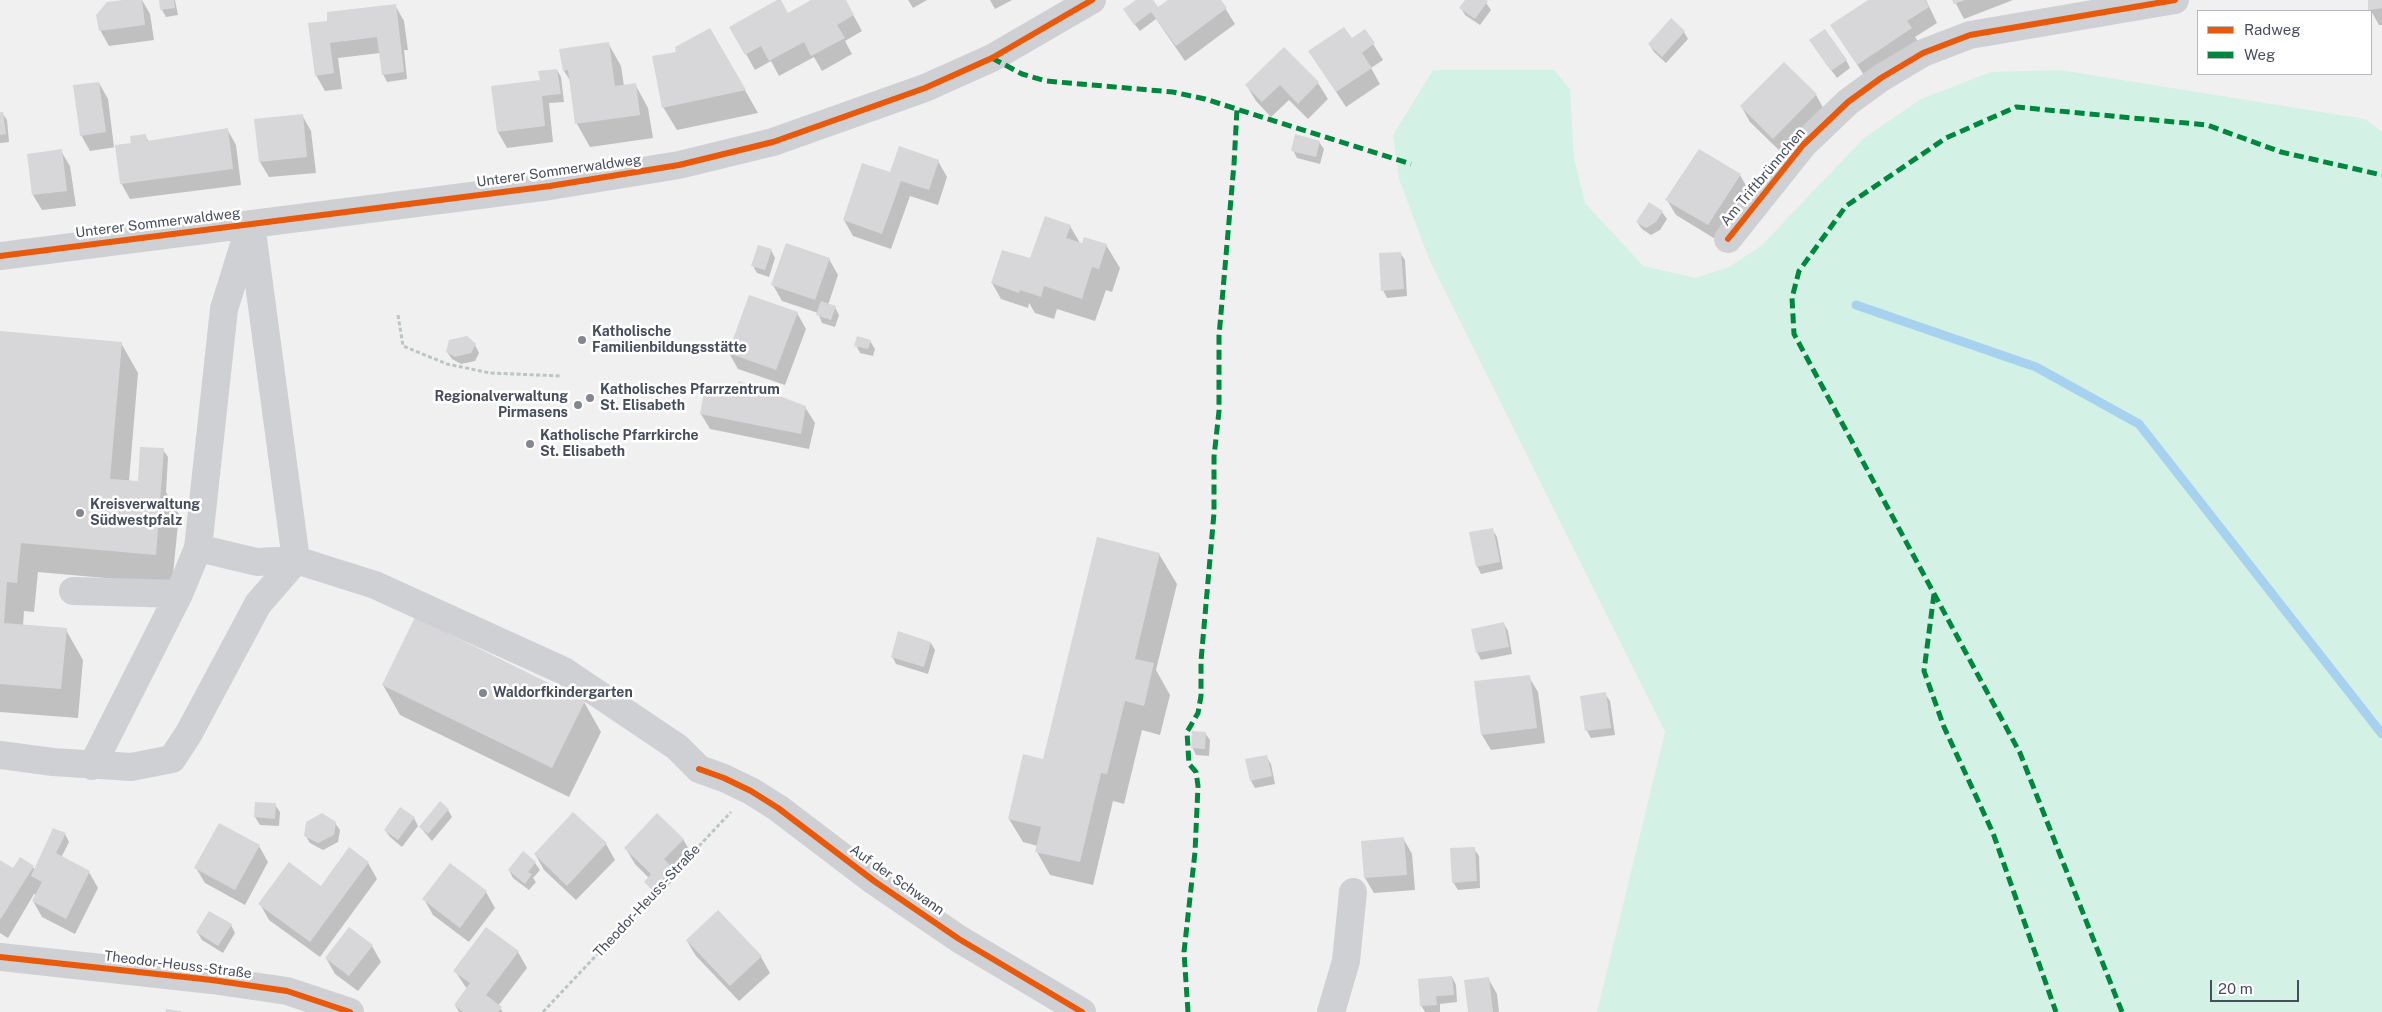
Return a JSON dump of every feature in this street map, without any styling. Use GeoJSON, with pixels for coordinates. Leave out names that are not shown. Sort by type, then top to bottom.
{"type":"FeatureCollection","features":[{"type":"Feature","properties":{"kind":"street","name":"Unterer Sommerwaldweg"},"geometry":{"type":"LineString","coordinates":[[0,256],[550,186],[679,165],[773,142],[916,91],[992,58],[1092,0]]}},
{"type":"Feature","properties":{"kind":"street","name":"Am Triftbrünnchen"},"geometry":{"type":"LineString","coordinates":[[1728,239],[1803,145],[1848,102],[1881,78],[1923,53],[1970,36],[2175,0]]}},
{"type":"Feature","properties":{"kind":"street"},"geometry":{"type":"LineString","coordinates":[[92,766],[179,594],[198,548],[224,309],[251,224]]}},
{"type":"Feature","properties":{"kind":"street"},"geometry":{"type":"LineString","coordinates":[[0,755],[92,766],[131,767],[172,759],[189,733],[258,604],[296,560],[251,224]]}},
{"type":"Feature","properties":{"kind":"street"},"geometry":{"type":"LineString","coordinates":[[198,548],[256,562],[296,560]]}},
{"type":"Feature","properties":{"kind":"street","name":"Auf der Schwann"},"geometry":{"type":"LineString","coordinates":[[296,560],[375,585],[564,671],[677,746],[699,769],[751,790],[958,939],[1082,1012]]}},
{"type":"Feature","properties":{"kind":"street"},"geometry":{"type":"LineString","coordinates":[[72,591],[179,594]]}},
{"type":"Feature","properties":{"kind":"street"},"geometry":{"type":"LineString","coordinates":[[1331,1012],[1346,961],[1353,892]]}},
{"type":"Feature","properties":{"kind":"street","name":"Theodor-Heuss-Straße"},"geometry":{"type":"LineString","coordinates":[[0,957],[212,980],[287,991],[350,1012]]}},
{"type":"Feature","properties":{"kind":"path"},"geometry":{"type":"LineString","coordinates":[[398,315],[403,346],[447,364],[490,373],[562,376]]}},
{"type":"Feature","properties":{"kind":"green space"},"geometry":{"type":"Polygon","coordinates":[[[1433,70],[1554,70],[1570,89],[1574,158],[1585,203],[1643,266],[1696,278],[1729,267],[1761,246],[1864,138],[1921,99],[1991,72],[2060,70],[2365,119],[2382,132],[2382,1012],[1597,1012],[1665,732],[1429,259],[1399,179],[1393,135],[1433,70]]]}},
{"type":"Feature","properties":{"kind":"building"},"geometry":{"type":"Polygon","coordinates":[[[142,0],[145,25],[99,31],[96,15],[107,2],[142,0]]]}},
{"type":"Feature","properties":{"kind":"building"},"geometry":{"type":"Polygon","coordinates":[[[159,0],[174,0],[175,8],[160,10],[159,0]]]}},
{"type":"Feature","properties":{"kind":"building"},"geometry":{"type":"Polygon","coordinates":[[[777,0],[781,0],[788,13],[811,0],[846,0],[854,15],[837,25],[845,38],[811,56],[804,42],[769,61],[761,46],[745,55],[729,27],[777,0]]]}},
{"type":"Feature","properties":{"kind":"building"},"geometry":{"type":"Polygon","coordinates":[[[1136,0],[1153,0],[1158,7],[1168,0],[1221,0],[1227,8],[1176,46],[1151,12],[1134,25],[1123,9],[1136,0]]]}},
{"type":"Feature","properties":{"kind":"building"},"geometry":{"type":"Polygon","coordinates":[[[1465,0],[1488,1],[1475,19],[1459,8],[1465,0]]]}},
{"type":"Feature","properties":{"kind":"building"},"geometry":{"type":"Polygon","coordinates":[[[1868,0],[1925,0],[1929,7],[1907,21],[1912,28],[1857,65],[1830,25],[1868,0]]]}},
{"type":"Feature","properties":{"kind":"building"},"geometry":{"type":"Polygon","coordinates":[[[1952,0],[1965,0],[1954,4],[1952,0]]]}},
{"type":"Feature","properties":{"kind":"building"},"geometry":{"type":"Polygon","coordinates":[[[2368,0],[2382,0],[2382,8],[2368,10],[2368,0]]]}},
{"type":"Feature","properties":{"kind":"building"},"geometry":{"type":"Polygon","coordinates":[[[396,4],[404,72],[382,75],[377,37],[330,43],[334,73],[315,76],[308,23],[327,21],[327,12],[396,4]]]}},
{"type":"Feature","properties":{"kind":"building"},"geometry":{"type":"Polygon","coordinates":[[[1671,18],[1685,31],[1662,57],[1648,44],[1671,18]]]}},
{"type":"Feature","properties":{"kind":"building"},"geometry":{"type":"Polygon","coordinates":[[[1344,27],[1352,38],[1365,29],[1375,43],[1362,53],[1372,68],[1336,92],[1308,51],[1344,27]]]}},
{"type":"Feature","properties":{"kind":"building"},"geometry":{"type":"Polygon","coordinates":[[[710,28],[746,90],[662,108],[652,56],[676,52],[675,47],[710,28]]]}},
{"type":"Feature","properties":{"kind":"building"},"geometry":{"type":"Polygon","coordinates":[[[1825,29],[1847,60],[1831,71],[1809,40],[1825,29]]]}},
{"type":"Feature","properties":{"kind":"building"},"geometry":{"type":"Polygon","coordinates":[[[609,42],[615,86],[636,83],[640,115],[575,124],[568,70],[563,71],[559,49],[609,42]]]}},
{"type":"Feature","properties":{"kind":"building"},"geometry":{"type":"Polygon","coordinates":[[[1284,47],[1319,82],[1298,104],[1280,85],[1262,102],[1245,85],[1284,47]]]}},
{"type":"Feature","properties":{"kind":"building"},"geometry":{"type":"Polygon","coordinates":[[[1784,62],[1817,94],[1773,139],[1740,106],[1784,62]]]}},
{"type":"Feature","properties":{"kind":"building"},"geometry":{"type":"Polygon","coordinates":[[[557,69],[561,94],[542,96],[545,126],[497,132],[491,86],[540,80],[538,71],[557,69]]]}},
{"type":"Feature","properties":{"kind":"building"},"geometry":{"type":"Polygon","coordinates":[[[99,82],[106,132],[80,136],[73,85],[99,82]]]}},
{"type":"Feature","properties":{"kind":"building"},"geometry":{"type":"Polygon","coordinates":[[[0,112],[3,112],[6,134],[0,135],[0,112]]]}},
{"type":"Feature","properties":{"kind":"building"},"geometry":{"type":"Polygon","coordinates":[[[303,114],[307,157],[259,162],[254,119],[303,114]]]}},
{"type":"Feature","properties":{"kind":"building"},"geometry":{"type":"Polygon","coordinates":[[[228,128],[233,169],[120,184],[115,145],[131,143],[130,136],[146,134],[147,141],[228,128]]]}},
{"type":"Feature","properties":{"kind":"building"},"geometry":{"type":"Polygon","coordinates":[[[1295,134],[1320,141],[1316,157],[1291,151],[1295,134]]]}},
{"type":"Feature","properties":{"kind":"building"},"geometry":{"type":"Polygon","coordinates":[[[899,146],[939,160],[929,190],[901,181],[882,234],[843,220],[862,163],[890,172],[899,146]]]}},
{"type":"Feature","properties":{"kind":"building"},"geometry":{"type":"Polygon","coordinates":[[[62,149],[67,191],[32,195],[27,154],[62,149]]]}},
{"type":"Feature","properties":{"kind":"building"},"geometry":{"type":"Polygon","coordinates":[[[1699,149],[1741,174],[1708,225],[1665,200],[1699,149]]]}},
{"type":"Feature","properties":{"kind":"building"},"geometry":{"type":"Polygon","coordinates":[[[1649,202],[1663,211],[1656,222],[1646,228],[1636,222],[1649,202]]]}},
{"type":"Feature","properties":{"kind":"building"},"geometry":{"type":"Polygon","coordinates":[[[1045,216],[1071,225],[1066,238],[1082,243],[1084,237],[1107,244],[1099,269],[1092,267],[1082,299],[1044,286],[1041,297],[1020,290],[1019,293],[991,283],[1002,250],[1030,258],[1045,216]]]}},
{"type":"Feature","properties":{"kind":"building"},"geometry":{"type":"Polygon","coordinates":[[[786,243],[830,258],[815,300],[771,285],[786,243]]]}},
{"type":"Feature","properties":{"kind":"building"},"geometry":{"type":"Polygon","coordinates":[[[758,245],[772,249],[765,270],[751,266],[758,245]]]}},
{"type":"Feature","properties":{"kind":"building"},"geometry":{"type":"Polygon","coordinates":[[[1401,252],[1404,289],[1381,291],[1379,253],[1401,252]]]}},
{"type":"Feature","properties":{"kind":"building"},"geometry":{"type":"Polygon","coordinates":[[[749,295],[798,312],[776,370],[728,353],[749,295]]]}},
{"type":"Feature","properties":{"kind":"building"},"geometry":{"type":"Polygon","coordinates":[[[821,301],[836,306],[831,320],[816,315],[821,301]]]}},
{"type":"Feature","properties":{"kind":"building","name":"Kreisverwaltung Südwestpfalz"},"geometry":{"type":"Polygon","coordinates":[[[0,331],[122,342],[110,479],[138,481],[140,447],[164,448],[156,555],[21,543],[17,583],[7,582],[4,623],[67,628],[61,689],[0,684],[0,331]]]}},
{"type":"Feature","properties":{"kind":"building"},"geometry":{"type":"Polygon","coordinates":[[[467,336],[476,344],[471,353],[455,357],[446,352],[449,340],[467,336]]]}},
{"type":"Feature","properties":{"kind":"building"},"geometry":{"type":"Polygon","coordinates":[[[857,336],[871,340],[868,349],[854,346],[857,336]]]}},
{"type":"Feature","properties":{"kind":"building"},"geometry":{"type":"Polygon","coordinates":[[[739,381],[806,406],[801,434],[700,414],[705,387],[736,393],[739,381]]]}},
{"type":"Feature","properties":{"kind":"building"},"geometry":{"type":"Polygon","coordinates":[[[1493,528],[1500,562],[1476,567],[1469,532],[1493,528]]]}},
{"type":"Feature","properties":{"kind":"building"},"geometry":{"type":"Polygon","coordinates":[[[1097,537],[1160,553],[1135,659],[1154,663],[1144,706],[1125,701],[1107,774],[1101,773],[1080,862],[1035,852],[1041,827],[1008,819],[1023,754],[1043,759],[1097,537]]]}},
{"type":"Feature","properties":{"kind":"building","name":"Waldorfkindergarten"},"geometry":{"type":"Polygon","coordinates":[[[415,617],[585,701],[552,768],[382,685],[415,617]]]}},
{"type":"Feature","properties":{"kind":"building"},"geometry":{"type":"Polygon","coordinates":[[[1504,622],[1509,647],[1476,653],[1471,629],[1504,622]]]}},
{"type":"Feature","properties":{"kind":"building"},"geometry":{"type":"Polygon","coordinates":[[[898,631],[931,642],[924,667],[891,657],[898,631]]]}},
{"type":"Feature","properties":{"kind":"building"},"geometry":{"type":"Polygon","coordinates":[[[1530,675],[1537,728],[1481,735],[1474,681],[1530,675]]]}},
{"type":"Feature","properties":{"kind":"building"},"geometry":{"type":"Polygon","coordinates":[[[1606,692],[1611,728],[1585,731],[1580,696],[1606,692]]]}},
{"type":"Feature","properties":{"kind":"building"},"geometry":{"type":"Polygon","coordinates":[[[1192,731],[1206,732],[1205,749],[1191,748],[1192,731]]]}},
{"type":"Feature","properties":{"kind":"building"},"geometry":{"type":"Polygon","coordinates":[[[1267,755],[1272,776],[1250,781],[1245,759],[1267,755]]]}},
{"type":"Feature","properties":{"kind":"building"},"geometry":{"type":"Polygon","coordinates":[[[440,801],[449,809],[428,834],[419,827],[440,801]]]}},
{"type":"Feature","properties":{"kind":"building"},"geometry":{"type":"Polygon","coordinates":[[[255,802],[276,803],[275,819],[254,817],[255,802]]]}},
{"type":"Feature","properties":{"kind":"building"},"geometry":{"type":"Polygon","coordinates":[[[400,807],[415,817],[398,840],[384,830],[400,807]]]}},
{"type":"Feature","properties":{"kind":"building"},"geometry":{"type":"Polygon","coordinates":[[[573,812],[607,843],[567,886],[534,854],[573,812]]]}},
{"type":"Feature","properties":{"kind":"building"},"geometry":{"type":"Polygon","coordinates":[[[322,813],[336,822],[334,835],[318,843],[304,836],[306,822],[322,813]]]}},
{"type":"Feature","properties":{"kind":"building"},"geometry":{"type":"Polygon","coordinates":[[[657,813],[684,839],[664,859],[673,868],[653,890],[644,882],[651,874],[624,848],[657,813]]]}},
{"type":"Feature","properties":{"kind":"building"},"geometry":{"type":"Polygon","coordinates":[[[219,823],[260,845],[235,890],[194,868],[219,823]]]}},
{"type":"Feature","properties":{"kind":"building"},"geometry":{"type":"Polygon","coordinates":[[[53,828],[66,833],[56,853],[90,871],[66,919],[32,901],[42,882],[31,876],[53,828]]]}},
{"type":"Feature","properties":{"kind":"building"},"geometry":{"type":"Polygon","coordinates":[[[1404,837],[1407,875],[1364,878],[1361,841],[1404,837]]]}},
{"type":"Feature","properties":{"kind":"building"},"geometry":{"type":"Polygon","coordinates":[[[349,847],[369,862],[310,942],[258,904],[289,862],[321,886],[349,847]]]}},
{"type":"Feature","properties":{"kind":"building"},"geometry":{"type":"Polygon","coordinates":[[[1475,847],[1477,881],[1452,883],[1450,848],[1475,847]]]}},
{"type":"Feature","properties":{"kind":"building"},"geometry":{"type":"Polygon","coordinates":[[[523,851],[536,862],[528,872],[532,874],[525,884],[508,870],[523,851]]]}},
{"type":"Feature","properties":{"kind":"building"},"geometry":{"type":"Polygon","coordinates":[[[20,857],[34,866],[0,920],[0,860],[13,868],[20,857]]]}},
{"type":"Feature","properties":{"kind":"building"},"geometry":{"type":"Polygon","coordinates":[[[450,863],[487,891],[460,928],[422,899],[450,863]]]}},
{"type":"Feature","properties":{"kind":"building"},"geometry":{"type":"Polygon","coordinates":[[[718,910],[762,956],[730,986],[686,940],[718,910]]]}},
{"type":"Feature","properties":{"kind":"building"},"geometry":{"type":"Polygon","coordinates":[[[209,911],[232,924],[218,946],[196,932],[209,911]]]}},
{"type":"Feature","properties":{"kind":"building"},"geometry":{"type":"Polygon","coordinates":[[[349,927],[373,945],[349,976],[325,958],[349,927]]]}},
{"type":"Feature","properties":{"kind":"building"},"geometry":{"type":"Polygon","coordinates":[[[486,927],[519,951],[486,995],[502,1007],[498,1012],[463,1012],[454,1005],[470,983],[453,971],[486,927]]]}},
{"type":"Feature","properties":{"kind":"building"},"geometry":{"type":"Polygon","coordinates":[[[1452,976],[1454,995],[1436,996],[1437,1005],[1420,1006],[1418,979],[1452,976]]]}},
{"type":"Feature","properties":{"kind":"building"},"geometry":{"type":"Polygon","coordinates":[[[1489,977],[1493,1012],[1468,1012],[1464,980],[1489,977]]]}},
{"type":"Feature","properties":{"kind":"building"},"geometry":{"type":"Polygon","coordinates":[[[166,1009],[181,1011],[181,1012],[166,1012],[166,1009]]]}},
{"type":"Feature","properties":{"kind":"waterway"},"geometry":{"type":"LineString","coordinates":[[1856,305],[2036,367],[2139,424],[2382,734]]}},
{"type":"Feature","properties":{"kind":"marked path"},"geometry":{"type":"LineString","coordinates":[[992,58],[1022,74],[1046,81],[1173,92],[1205,99],[1411,164]]}},
{"type":"Feature","properties":{"kind":"marked path"},"geometry":{"type":"LineString","coordinates":[[2122,1012],[2020,753],[1794,334],[1792,298],[1799,271],[1846,206],[1946,138],[2016,107],[2207,125],[2281,152],[2382,175]]}},
{"type":"Feature","properties":{"kind":"marked path"},"geometry":{"type":"LineString","coordinates":[[1188,1012],[1184,952],[1195,852],[1198,786],[1196,772],[1189,764],[1187,732],[1198,713],[1201,696],[1201,661],[1214,513],[1214,457],[1219,411],[1219,336],[1237,109]]}},
{"type":"Feature","properties":{"kind":"marked path"},"geometry":{"type":"LineString","coordinates":[[1934,594],[1924,671],[1944,727],[1993,833],[2056,1012]]}},
{"type":"Feature","properties":{"kind":"cycle path"},"geometry":{"type":"LineString","coordinates":[[0,256],[550,186],[679,165],[773,142],[925,88],[992,58],[1092,0]]}},
{"type":"Feature","properties":{"kind":"cycle path"},"geometry":{"type":"LineString","coordinates":[[1728,239],[1803,145],[1848,102],[1881,78],[1923,53],[1970,35],[2175,0]]}},
{"type":"Feature","properties":{"kind":"cycle path"},"geometry":{"type":"LineString","coordinates":[[699,769],[751,791],[778,808],[874,881],[959,939],[1082,1012]]}},
{"type":"Feature","properties":{"kind":"cycle path"},"geometry":{"type":"LineString","coordinates":[[0,957],[212,980],[287,991],[350,1012]]}},
{"type":"Feature","properties":{"kind":"place","name":"Katholische Familienbildungsstätte"},"geometry":{"type":"Point","coordinates":[582,340]}},
{"type":"Feature","properties":{"kind":"place","name":"Katholisches Pfarrzentrum St. Elisabeth"},"geometry":{"type":"Point","coordinates":[590,398]}},
{"type":"Feature","properties":{"kind":"place","name":"Regionalverwaltung Pirmasens"},"geometry":{"type":"Point","coordinates":[578,405]}},
{"type":"Feature","properties":{"kind":"place","name":"Katholische Pfarrkirche St. Elisabeth"},"geometry":{"type":"Point","coordinates":[530,444]}},
{"type":"Feature","properties":{"kind":"place","name":"Kreisverwaltung Südwestpfalz"},"geometry":{"type":"Point","coordinates":[80,513]}},
{"type":"Feature","properties":{"kind":"place","name":"Waldorfkindergarten"},"geometry":{"type":"Point","coordinates":[483,693]}}]}
